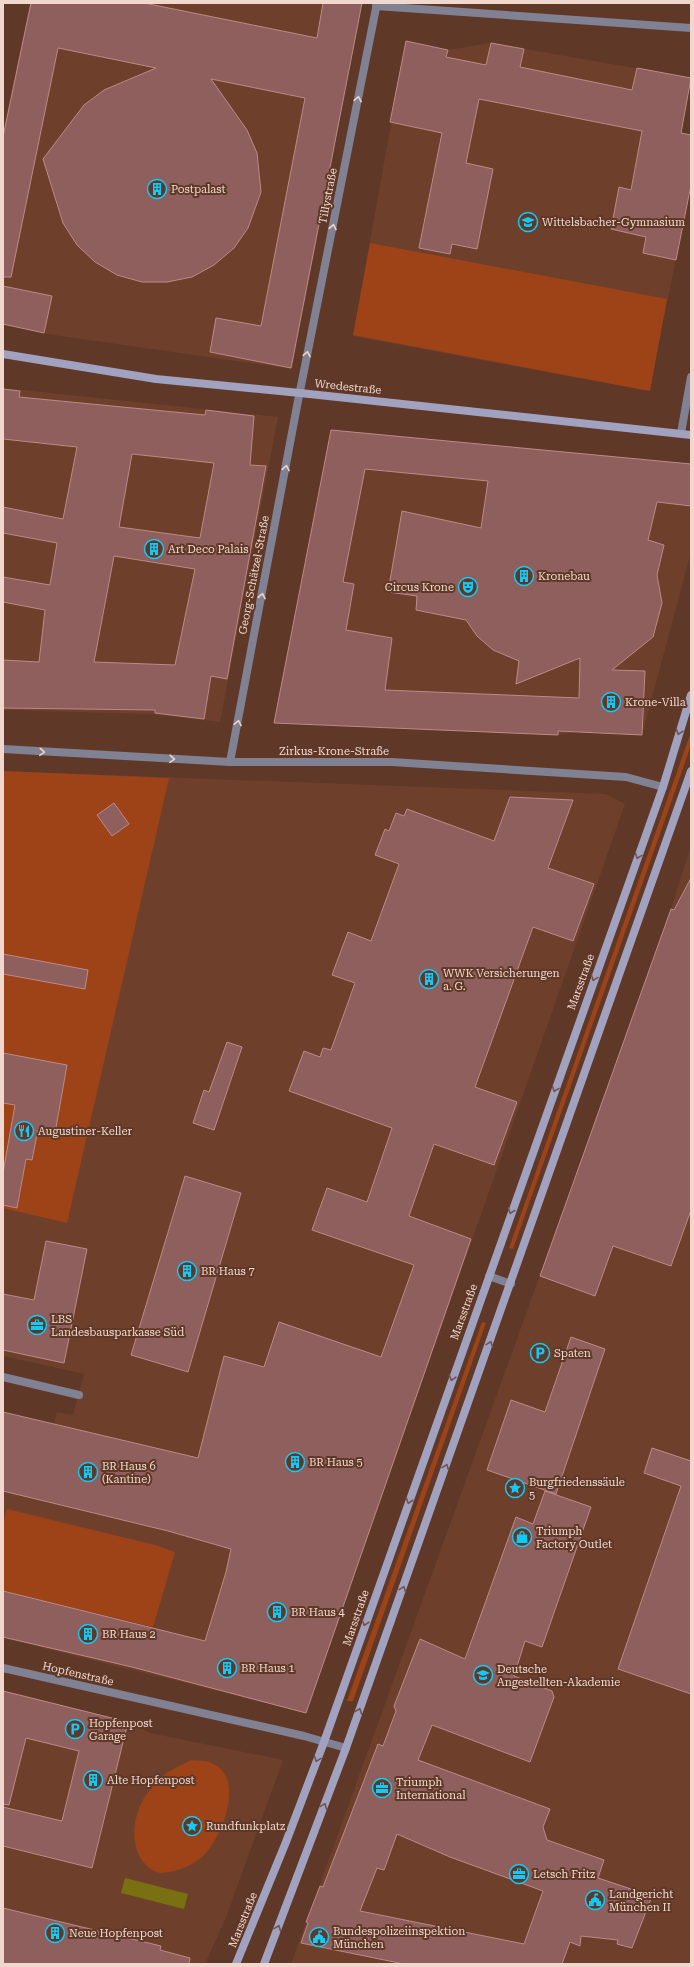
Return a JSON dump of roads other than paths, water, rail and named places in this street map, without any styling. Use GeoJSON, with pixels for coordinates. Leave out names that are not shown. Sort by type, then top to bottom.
{"type":"FeatureCollection","features":[{"type":"Feature","properties":{"kind":"main road","name":"Wredestraße"},"geometry":{"type":"LineString","coordinates":[[3,354],[156,379],[691,435]]}},
{"type":"Feature","properties":{"kind":"main road","name":"Marsstraße"},"geometry":{"type":"LineString","coordinates":[[236,1964],[283,1849],[324,1742],[663,787],[691,695]]}},
{"type":"Feature","properties":{"kind":"main road"},"geometry":{"type":"LineString","coordinates":[[264,1964],[346,1748],[688,785],[691,771]]}},
{"type":"Feature","properties":{"kind":"street"},"geometry":{"type":"LineString","coordinates":[[377,5],[691,28]]}},
{"type":"Feature","properties":{"kind":"street","name":"Tillystraße"},"geometry":{"type":"LineString","coordinates":[[300,393],[377,5]]}},
{"type":"Feature","properties":{"kind":"street"},"geometry":{"type":"LineString","coordinates":[[681,433],[691,377]]}},
{"type":"Feature","properties":{"kind":"street","name":"Georg-Schätzel-Straße"},"geometry":{"type":"LineString","coordinates":[[230,762],[300,393]]}},
{"type":"Feature","properties":{"kind":"street","name":"Zirkus-Krone-Straße"},"geometry":{"type":"LineString","coordinates":[[3,749],[230,762],[392,762],[626,777],[663,787]]}},
{"type":"Feature","properties":{"kind":"street","name":"Marsstraße"},"geometry":{"type":"LineString","coordinates":[[489,1276],[511,1284]]}},
{"type":"Feature","properties":{"kind":"street"},"geometry":{"type":"LineString","coordinates":[[3,1378],[79,1395]]}},
{"type":"Feature","properties":{"kind":"street","name":"Hopfenstraße"},"geometry":{"type":"LineString","coordinates":[[3,1668],[324,1742]]}},
{"type":"Feature","properties":{"kind":"street"},"geometry":{"type":"LineString","coordinates":[[324,1742],[346,1748]]}},
{"type":"Feature","properties":{"kind":"place","name":"Postpalast"},"geometry":{"type":"Point","coordinates":[157,189]}},
{"type":"Feature","properties":{"kind":"place","name":"Wittelsbacher-Gymnasium"},"geometry":{"type":"Point","coordinates":[528,222]}},
{"type":"Feature","properties":{"kind":"place","name":"Art Deco Palais"},"geometry":{"type":"Point","coordinates":[154,549]}},
{"type":"Feature","properties":{"kind":"place","name":"Kronebau"},"geometry":{"type":"Point","coordinates":[524,576]}},
{"type":"Feature","properties":{"kind":"place","name":"Circus Krone"},"geometry":{"type":"Point","coordinates":[468,587]}},
{"type":"Feature","properties":{"kind":"place","name":"Krone-Villa"},"geometry":{"type":"Point","coordinates":[611,702]}},
{"type":"Feature","properties":{"kind":"place","name":"WWK Versicherungen a. G."},"geometry":{"type":"Point","coordinates":[429,979]}},
{"type":"Feature","properties":{"kind":"place","name":"Augustiner-Keller"},"geometry":{"type":"Point","coordinates":[24,1131]}},
{"type":"Feature","properties":{"kind":"place","name":"BR Haus 7"},"geometry":{"type":"Point","coordinates":[187,1271]}},
{"type":"Feature","properties":{"kind":"place","name":"LBS Landesbausparkasse Süd"},"geometry":{"type":"Point","coordinates":[37,1325]}},
{"type":"Feature","properties":{"kind":"place","name":"Spaten"},"geometry":{"type":"Point","coordinates":[540,1353]}},
{"type":"Feature","properties":{"kind":"place","name":"BR Haus 5"},"geometry":{"type":"Point","coordinates":[295,1462]}},
{"type":"Feature","properties":{"kind":"place","name":"BR Haus 6 (Kantine)"},"geometry":{"type":"Point","coordinates":[88,1472]}},
{"type":"Feature","properties":{"kind":"place","name":"Burgfriedenssäule 5"},"geometry":{"type":"Point","coordinates":[515,1488]}},
{"type":"Feature","properties":{"kind":"place","name":"Triumph Factory Outlet"},"geometry":{"type":"Point","coordinates":[522,1537]}},
{"type":"Feature","properties":{"kind":"place","name":"BR Haus 4"},"geometry":{"type":"Point","coordinates":[277,1612]}},
{"type":"Feature","properties":{"kind":"place","name":"BR Haus 2"},"geometry":{"type":"Point","coordinates":[88,1634]}},
{"type":"Feature","properties":{"kind":"place","name":"BR Haus 1"},"geometry":{"type":"Point","coordinates":[227,1668]}},
{"type":"Feature","properties":{"kind":"place","name":"Deutsche Angestellten-Akademie"},"geometry":{"type":"Point","coordinates":[483,1675]}},
{"type":"Feature","properties":{"kind":"place","name":"Hopfenpost Garage"},"geometry":{"type":"Point","coordinates":[75,1729]}},
{"type":"Feature","properties":{"kind":"place","name":"Alte Hopfenpost"},"geometry":{"type":"Point","coordinates":[93,1780]}},
{"type":"Feature","properties":{"kind":"place","name":"Triumph International"},"geometry":{"type":"Point","coordinates":[382,1788]}},
{"type":"Feature","properties":{"kind":"place","name":"Rundfunkplatz"},"geometry":{"type":"Point","coordinates":[192,1826]}},
{"type":"Feature","properties":{"kind":"place","name":"Letsch Fritz"},"geometry":{"type":"Point","coordinates":[519,1874]}},
{"type":"Feature","properties":{"kind":"place","name":"Landgericht München II"},"geometry":{"type":"Point","coordinates":[595,1900]}},
{"type":"Feature","properties":{"kind":"place","name":"Neue Hopfenpost"},"geometry":{"type":"Point","coordinates":[55,1933]}},
{"type":"Feature","properties":{"kind":"place","name":"Bundespolizeiinspektion München"},"geometry":{"type":"Point","coordinates":[319,1937]}}]}
